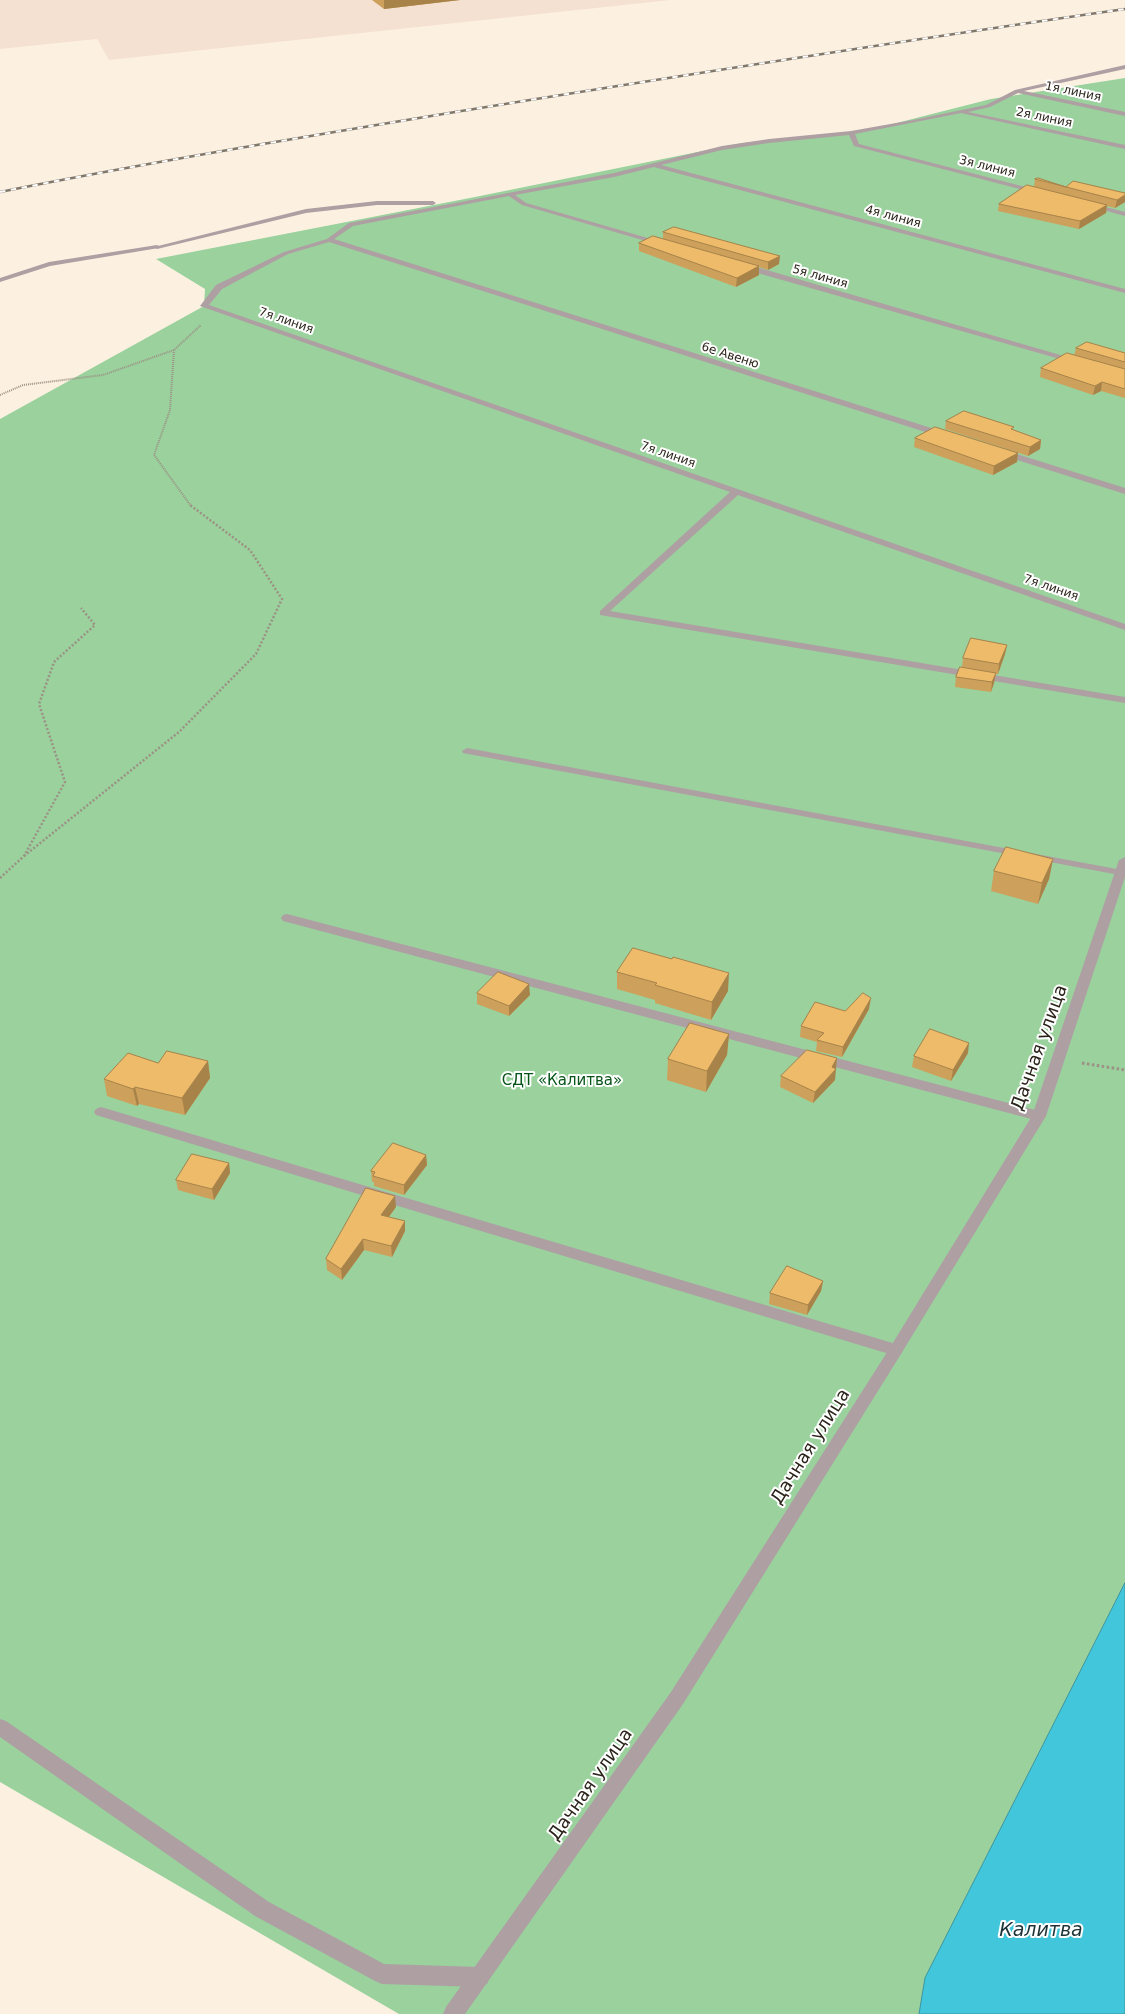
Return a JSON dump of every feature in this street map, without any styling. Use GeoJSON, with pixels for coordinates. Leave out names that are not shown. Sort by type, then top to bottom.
{"type":"FeatureCollection","features":[{"type":"Feature","properties":{"kind":"street"},"geometry":{"type":"LineString","coordinates":[[204,306],[219,287],[286,253],[329,240],[351,224],[511,195],[655,165],[722,148],[769,141],[851,133],[988,106],[1017,91],[1125,67]]}},
{"type":"Feature","properties":{"kind":"street","name":"1я линия"},"geometry":{"type":"LineString","coordinates":[[1017,91],[1125,114]]}},
{"type":"Feature","properties":{"kind":"street","name":"2я линия"},"geometry":{"type":"LineString","coordinates":[[958,112],[1125,147]]}},
{"type":"Feature","properties":{"kind":"street","name":"3я линия"},"geometry":{"type":"LineString","coordinates":[[851,133],[856,146],[1049,195]]}},
{"type":"Feature","properties":{"kind":"street","name":"4я линия"},"geometry":{"type":"LineString","coordinates":[[655,165],[1125,291]]}},
{"type":"Feature","properties":{"kind":"street"},"geometry":{"type":"LineString","coordinates":[[511,195],[524,204],[668,245]]}},
{"type":"Feature","properties":{"kind":"street"},"geometry":{"type":"LineString","coordinates":[[0,280],[49,264],[157,247],[306,211],[377,203],[473,202]]}},
{"type":"Feature","properties":{"kind":"street"},"geometry":{"type":"LineString","coordinates":[[1087,204],[1125,214]]}},
{"type":"Feature","properties":{"kind":"street","name":"6е Авеню"},"geometry":{"type":"LineString","coordinates":[[329,240],[955,438]]}},
{"type":"Feature","properties":{"kind":"street","name":"5я линия"},"geometry":{"type":"LineString","coordinates":[[734,264],[1087,364]]}},
{"type":"Feature","properties":{"kind":"street","name":"7я линия"},"geometry":{"type":"LineString","coordinates":[[204,306],[1125,627]]}},
{"type":"Feature","properties":{"kind":"street"},"geometry":{"type":"LineString","coordinates":[[993,450],[1125,491]]}},
{"type":"Feature","properties":{"kind":"street"},"geometry":{"type":"LineString","coordinates":[[736,492],[603,613],[1125,700]]}},
{"type":"Feature","properties":{"kind":"street"},"geometry":{"type":"LineString","coordinates":[[467,751],[1123,867]]}},
{"type":"Feature","properties":{"kind":"street","name":"Дачная улица"},"geometry":{"type":"LineString","coordinates":[[453,2014],[677,1698],[896,1350],[1039,1116],[1123,867]]}},
{"type":"Feature","properties":{"kind":"street"},"geometry":{"type":"LineString","coordinates":[[287,918],[1039,1116]]}},
{"type":"Feature","properties":{"kind":"street"},"geometry":{"type":"LineString","coordinates":[[101,1112],[896,1350]]}},
{"type":"Feature","properties":{"kind":"street"},"geometry":{"type":"LineString","coordinates":[[0,1727],[262,1908],[382,1974],[480,1977]]}},
{"type":"Feature","properties":{"kind":"path"},"geometry":{"type":"LineString","coordinates":[[0,395],[23,385],[103,376],[174,350],[202,324],[204,306]]}},
{"type":"Feature","properties":{"kind":"path"},"geometry":{"type":"LineString","coordinates":[[0,878],[24,856],[179,732],[256,654],[282,599],[250,550],[191,506],[154,455],[170,410],[174,350]]}},
{"type":"Feature","properties":{"kind":"path"},"geometry":{"type":"LineString","coordinates":[[24,856],[65,782],[38,704],[54,662],[95,625],[82,608]]}},
{"type":"Feature","properties":{"kind":"path"},"geometry":{"type":"LineString","coordinates":[[1059,1058],[1125,1070]]}},
{"type":"Feature","properties":{"kind":"shaded area"},"geometry":{"type":"Polygon","coordinates":[[[0,0],[671,0],[109,60],[97,39],[0,49],[0,0]]]}},
{"type":"Feature","properties":{"kind":"green space","name":"СДТ «Калитва»"},"geometry":{"type":"Polygon","coordinates":[[[1125,78],[1125,1743],[930,2014],[399,2014],[0,1782],[0,419],[204,306],[205,289],[156,259],[742,143],[869,130],[991,99],[1125,78]]]}},
{"type":"Feature","properties":{"kind":"water","name":"Калитва"},"geometry":{"type":"Polygon","coordinates":[[[1125,1583],[1125,2014],[919,2014],[925,1978],[1125,1583]]]}},
{"type":"Feature","properties":{"kind":"building"},"geometry":{"type":"Polygon","coordinates":[[[1038,178],[1065,187],[1035,179],[1038,178]]]}},
{"type":"Feature","properties":{"kind":"building"},"geometry":{"type":"Polygon","coordinates":[[[1073,181],[1125,193],[1125,195],[1117,200],[1066,187],[1073,181]]]}},
{"type":"Feature","properties":{"kind":"building"},"geometry":{"type":"Polygon","coordinates":[[[1027,185],[1107,205],[1080,221],[999,204],[1027,185]]]}},
{"type":"Feature","properties":{"kind":"building"},"geometry":{"type":"Polygon","coordinates":[[[674,227],[780,256],[768,262],[663,232],[674,227]]]}},
{"type":"Feature","properties":{"kind":"building"},"geometry":{"type":"Polygon","coordinates":[[[653,236],[759,266],[737,278],[639,243],[653,236]]]}},
{"type":"Feature","properties":{"kind":"building"},"geometry":{"type":"Polygon","coordinates":[[[1087,342],[1125,353],[1125,362],[1076,348],[1087,342]]]}},
{"type":"Feature","properties":{"kind":"building"},"geometry":{"type":"Polygon","coordinates":[[[1067,353],[1125,369],[1125,389],[1102,382],[1095,386],[1041,368],[1067,353]]]}},
{"type":"Feature","properties":{"kind":"building"},"geometry":{"type":"Polygon","coordinates":[[[964,411],[1014,427],[1011,429],[1041,440],[1030,447],[946,421],[964,411]]]}},
{"type":"Feature","properties":{"kind":"building"},"geometry":{"type":"Polygon","coordinates":[[[935,427],[1018,453],[994,466],[915,438],[935,427]]]}},
{"type":"Feature","properties":{"kind":"building"},"geometry":{"type":"Polygon","coordinates":[[[971,638],[1007,645],[999,664],[963,658],[971,638]]]}},
{"type":"Feature","properties":{"kind":"building"},"geometry":{"type":"Polygon","coordinates":[[[960,667],[996,673],[992,682],[956,677],[960,667]]]}},
{"type":"Feature","properties":{"kind":"building"},"geometry":{"type":"Polygon","coordinates":[[[1006,847],[1053,859],[1042,883],[994,871],[1006,847]]]}},
{"type":"Feature","properties":{"kind":"building"},"geometry":{"type":"Polygon","coordinates":[[[633,948],[729,973],[712,1002],[655,985],[657,983],[617,972],[633,948]]]}},
{"type":"Feature","properties":{"kind":"building"},"geometry":{"type":"Polygon","coordinates":[[[498,972],[529,984],[509,1006],[477,993],[498,972]]]}},
{"type":"Feature","properties":{"kind":"building"},"geometry":{"type":"Polygon","coordinates":[[[863,993],[871,998],[843,1047],[817,1040],[824,1033],[801,1026],[815,1002],[845,1011],[863,993]]]}},
{"type":"Feature","properties":{"kind":"building"},"geometry":{"type":"Polygon","coordinates":[[[690,1023],[729,1034],[707,1071],[668,1059],[690,1023]]]}},
{"type":"Feature","properties":{"kind":"building"},"geometry":{"type":"Polygon","coordinates":[[[930,1029],[969,1043],[953,1070],[914,1056],[930,1029]]]}},
{"type":"Feature","properties":{"kind":"building"},"geometry":{"type":"Polygon","coordinates":[[[807,1050],[837,1058],[832,1067],[836,1069],[815,1092],[781,1076],[807,1050]]]}},
{"type":"Feature","properties":{"kind":"building"},"geometry":{"type":"Polygon","coordinates":[[[167,1051],[208,1061],[182,1098],[135,1087],[133,1089],[104,1079],[128,1053],[158,1063],[167,1051]]]}},
{"type":"Feature","properties":{"kind":"building"},"geometry":{"type":"Polygon","coordinates":[[[393,1143],[426,1155],[404,1185],[373,1176],[375,1172],[371,1171],[393,1143]]]}},
{"type":"Feature","properties":{"kind":"building"},"geometry":{"type":"Polygon","coordinates":[[[192,1154],[229,1163],[212,1189],[176,1180],[192,1154]]]}},
{"type":"Feature","properties":{"kind":"building"},"geometry":{"type":"Polygon","coordinates":[[[366,1188],[395,1196],[381,1215],[405,1221],[391,1246],[363,1239],[341,1269],[326,1259],[366,1188]]]}},
{"type":"Feature","properties":{"kind":"building"},"geometry":{"type":"Polygon","coordinates":[[[787,1266],[823,1281],[808,1305],[770,1293],[787,1266]]]}},
{"type":"Feature","properties":{"kind":"railway"},"geometry":{"type":"LineString","coordinates":[[0,192],[177,159],[474,109],[1125,9]]}}]}
